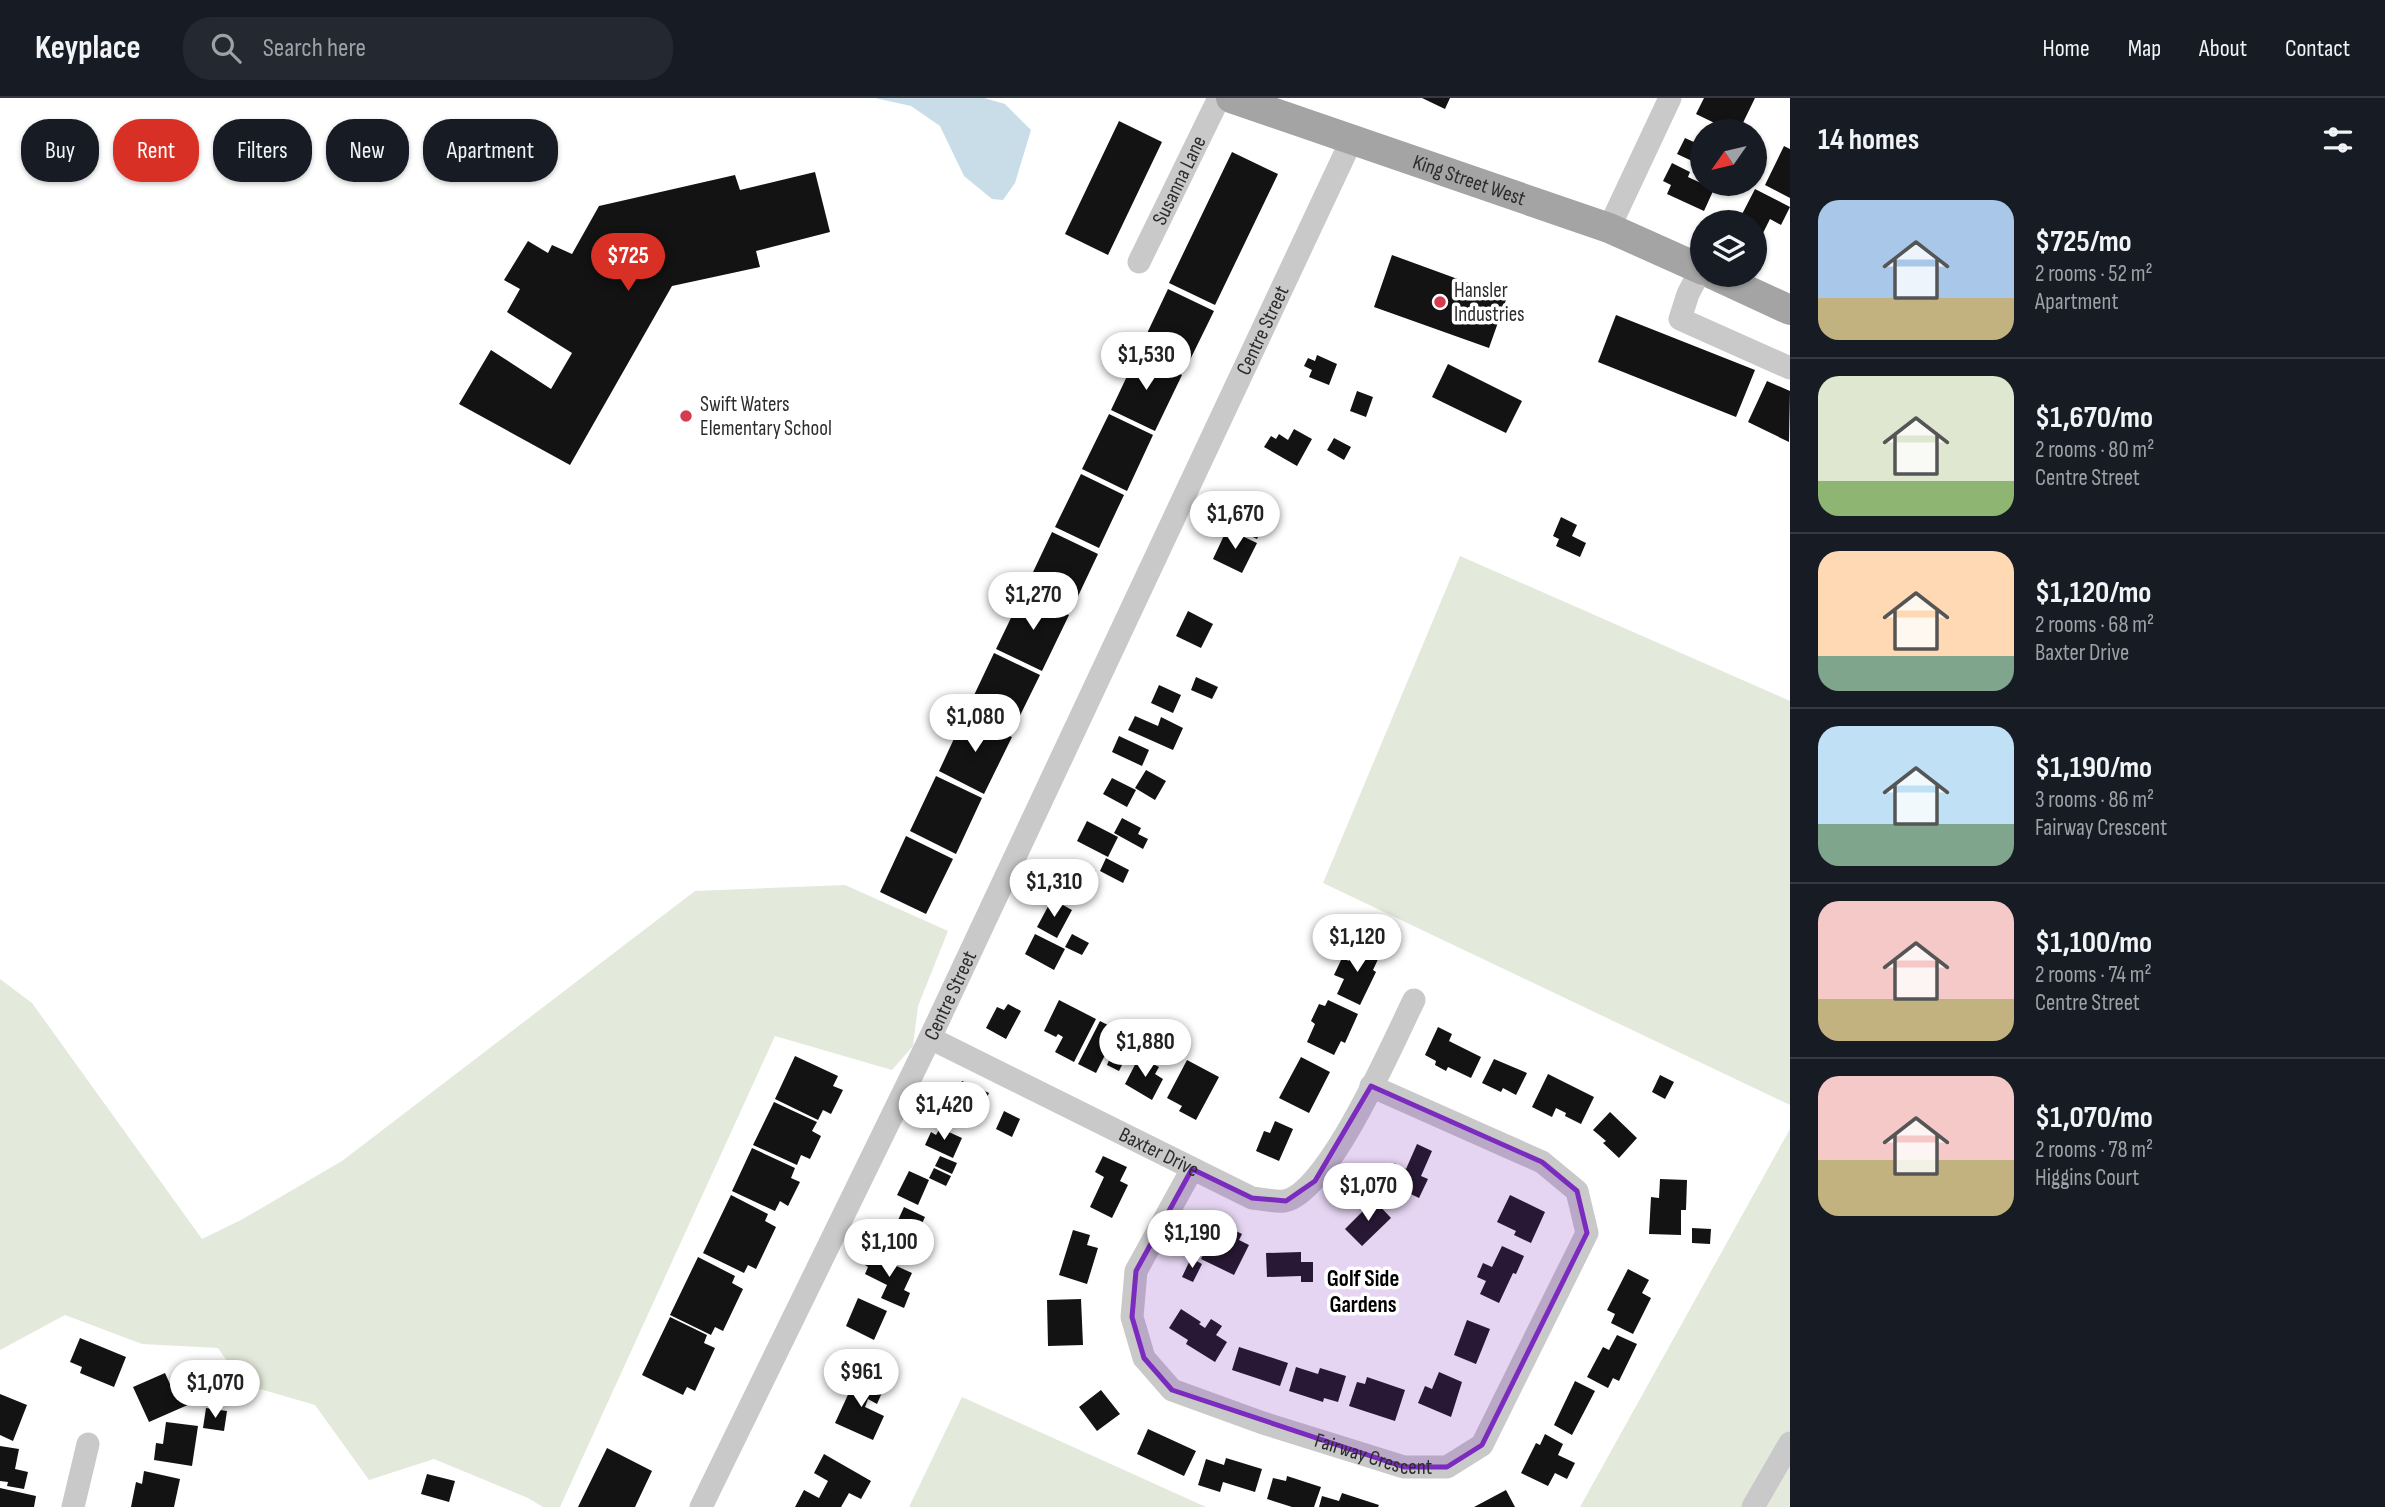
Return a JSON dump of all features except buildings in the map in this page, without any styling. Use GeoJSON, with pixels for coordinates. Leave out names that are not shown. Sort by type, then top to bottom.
{"type":"FeatureCollection","features":[{"type":"Feature","properties":{"kind":"main road","name":"King Street West"},"geometry":{"type":"LineString","coordinates":[[1231,98],[1609,228],[1690,264]]}},
{"type":"Feature","properties":{"kind":"main road","name":"King Street West"},"geometry":{"type":"LineString","coordinates":[[1750,287],[1786,300]]}},
{"type":"Feature","properties":{"kind":"street","name":"Susanna Lane"},"geometry":{"type":"LineString","coordinates":[[1139,262],[1219,98]]}},
{"type":"Feature","properties":{"kind":"street"},"geometry":{"type":"LineString","coordinates":[[1609,228],[1670,98]]}},
{"type":"Feature","properties":{"kind":"street","name":"Centre Street"},"geometry":{"type":"LineString","coordinates":[[701,1507],[930,1038],[1352,139]]}},
{"type":"Feature","properties":{"kind":"street"},"geometry":{"type":"LineString","coordinates":[[1693,287],[1688,294],[1681,319],[1790,368]]}},
{"type":"Feature","properties":{"kind":"street","name":"Baxter Drive"},"geometry":{"type":"LineString","coordinates":[[930,1038],[1252,1198],[1286,1201],[1315,1181],[1339,1149],[1414,1000]]}},
{"type":"Feature","properties":{"kind":"street","name":"Fairway Crescent"},"geometry":{"type":"LineString","coordinates":[[1192,1169],[1136,1271],[1132,1317],[1144,1358],[1172,1390],[1263,1423],[1405,1468],[1447,1467],[1482,1445],[1587,1233],[1577,1191],[1542,1161],[1371,1086]]}},
{"type":"Feature","properties":{"kind":"street"},"geometry":{"type":"LineString","coordinates":[[73,1507],[88,1444]]}},
{"type":"Feature","properties":{"kind":"street"},"geometry":{"type":"LineString","coordinates":[[1752,1507],[1787,1455]]}},
{"type":"Feature","properties":{"kind":"highlighted area"},"geometry":{"type":"Polygon","coordinates":[[[1371,1086],[1542,1162],[1577,1191],[1587,1233],[1482,1445],[1447,1467],[1404,1467],[1172,1390],[1144,1358],[1132,1317],[1136,1271],[1192,1169],[1252,1198],[1286,1201],[1315,1181],[1371,1086]]]}},
{"type":"Feature","properties":{"kind":"shaded area"},"geometry":{"type":"Polygon","coordinates":[[[1460,556],[1790,701],[1790,1105],[1323,883],[1460,556]]]}},
{"type":"Feature","properties":{"kind":"shaded area"},"geometry":{"type":"Polygon","coordinates":[[[845,885],[948,931],[918,1006],[913,1046],[892,1070],[775,1036],[560,1507],[543,1507],[528,1498],[434,1459],[369,1480],[315,1405],[243,1384],[218,1348],[142,1344],[65,1315],[0,1350],[0,979],[32,1003],[202,1239],[241,1220],[342,1161],[695,891],[845,885]]]}},
{"type":"Feature","properties":{"kind":"shaded area"},"geometry":{"type":"Polygon","coordinates":[[[1790,1129],[1790,1507],[1580,1507],[1790,1129]]]}},
{"type":"Feature","properties":{"kind":"shaded area"},"geometry":{"type":"Polygon","coordinates":[[[962,1397],[1206,1507],[909,1507],[962,1397]]]}},
{"type":"Feature","properties":{"kind":"water"},"geometry":{"type":"Polygon","coordinates":[[[875,98],[984,98],[1005,104],[1031,130],[1015,183],[1003,200],[992,199],[964,176],[940,126],[911,106],[875,98]]]}},
{"type":"Feature","properties":{"kind":"place","name":"Hansler Industries"},"geometry":{"type":"Point","coordinates":[1440,302]}},
{"type":"Feature","properties":{"kind":"place","name":"Swift Waters Elementary School"},"geometry":{"type":"Point","coordinates":[686,416]}},
{"type":"Feature","properties":{"kind":"district","name":"Golf Side Gardens"},"geometry":{"type":"Point","coordinates":[1363,1292]}}]}
